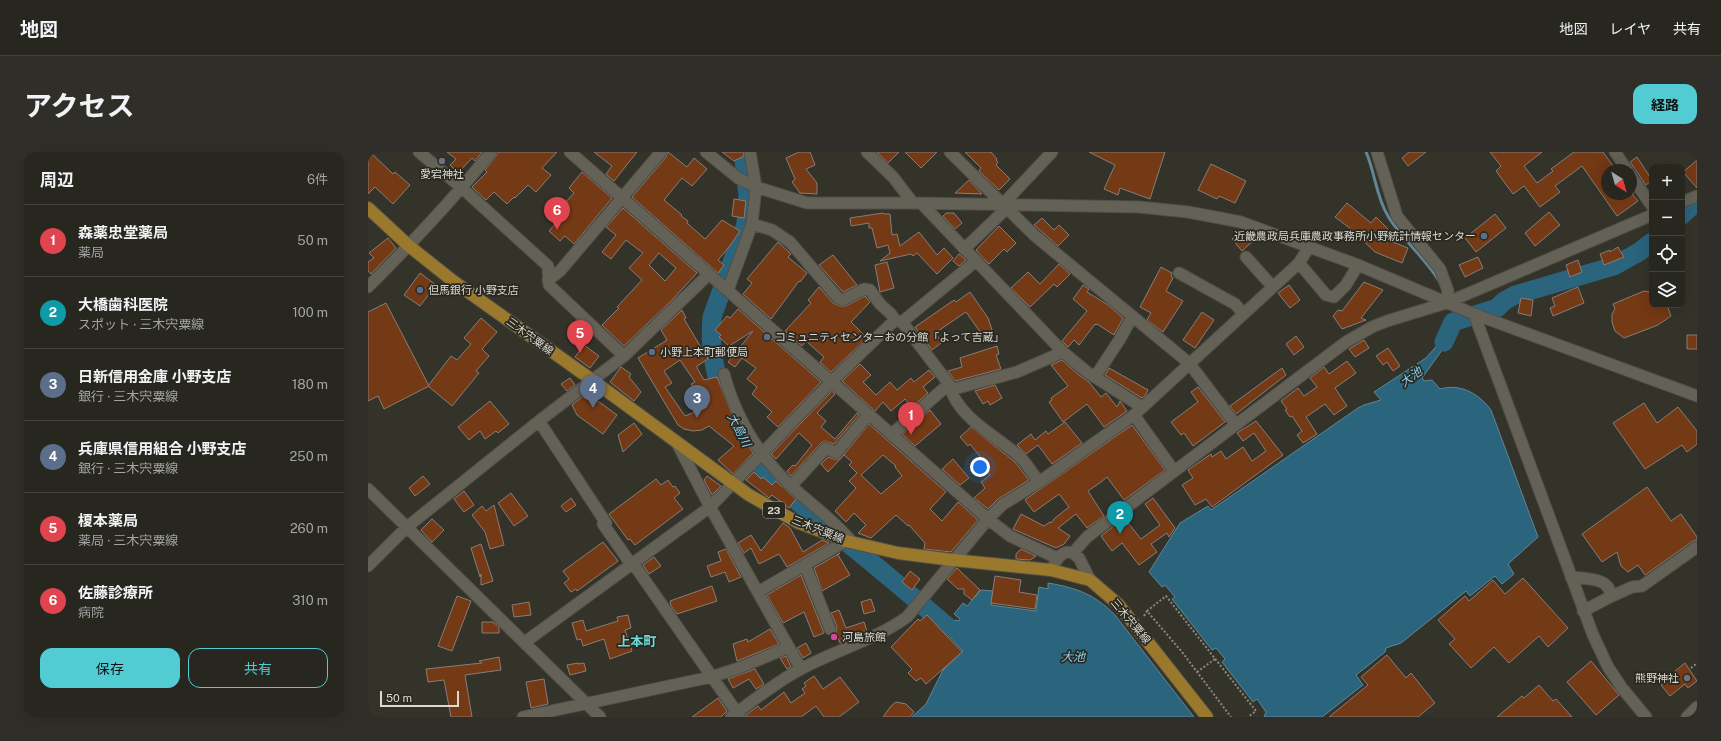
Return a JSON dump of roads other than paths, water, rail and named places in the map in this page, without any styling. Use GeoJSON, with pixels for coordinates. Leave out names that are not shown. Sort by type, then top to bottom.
{"type":"FeatureCollection","features":[{"type":"Feature","properties":{"kind":"main road","name":"三木宍粟線"},"geometry":{"type":"LineString","coordinates":[[368,208],[409,246],[453,281],[592,380],[733,484],[749,495],[799,523],[849,542],[898,553],[1051,570],[1090,580],[1118,604],[1207,717]]}},
{"type":"Feature","properties":{"kind":"street"},"geometry":{"type":"LineString","coordinates":[[419,152],[462,188],[548,266],[549,285],[624,356]]}},
{"type":"Feature","properties":{"kind":"street"},"geometry":{"type":"LineString","coordinates":[[368,288],[462,188],[491,152]]}},
{"type":"Feature","properties":{"kind":"street"},"geometry":{"type":"LineString","coordinates":[[570,152],[708,275],[728,290],[988,519],[1010,536],[1057,558]]}},
{"type":"Feature","properties":{"kind":"street"},"geometry":{"type":"LineString","coordinates":[[548,280],[560,271],[623,199],[661,152]]}},
{"type":"Feature","properties":{"kind":"street"},"geometry":{"type":"LineString","coordinates":[[706,152],[738,178],[756,187],[807,203],[917,203],[1005,206],[1139,207],[1188,212],[1241,222],[1358,265],[1474,314],[1697,396]]}},
{"type":"Feature","properties":{"kind":"street"},"geometry":{"type":"LineString","coordinates":[[728,290],[752,224],[756,187],[750,152]]}},
{"type":"Feature","properties":{"kind":"street"},"geometry":{"type":"LineString","coordinates":[[867,152],[976,261],[1063,352],[1138,411],[1174,471]]}},
{"type":"Feature","properties":{"kind":"street"},"geometry":{"type":"LineString","coordinates":[[950,152],[1034,235],[1189,363],[1236,425]]}},
{"type":"Feature","properties":{"kind":"street"},"geometry":{"type":"LineString","coordinates":[[964,249],[1005,206],[1052,152]]}},
{"type":"Feature","properties":{"kind":"street"},"geometry":{"type":"LineString","coordinates":[[1377,152],[1397,216],[1440,269],[1448,291],[1446,302]]}},
{"type":"Feature","properties":{"kind":"street"},"geometry":{"type":"LineString","coordinates":[[1615,152],[1623,164]]}},
{"type":"Feature","properties":{"kind":"street"},"geometry":{"type":"LineString","coordinates":[[1637,185],[1649,202]]}},
{"type":"Feature","properties":{"kind":"street"},"geometry":{"type":"LineString","coordinates":[[1685,201],[1697,196]]}},
{"type":"Feature","properties":{"kind":"street"},"geometry":{"type":"LineString","coordinates":[[1073,553],[1087,537],[1360,333],[1387,321],[1446,302],[1649,216]]}},
{"type":"Feature","properties":{"kind":"street"},"geometry":{"type":"LineString","coordinates":[[752,224],[772,230],[790,242],[838,298],[843,300],[864,289],[870,290],[880,304],[898,321],[949,387],[963,408],[977,424],[991,436],[1021,457],[1039,482]]}},
{"type":"Feature","properties":{"kind":"street"},"geometry":{"type":"LineString","coordinates":[[539,421],[606,523],[603,524],[631,564],[637,569],[736,716],[764,692],[801,669],[890,629],[907,616],[988,519],[1002,505],[1039,482],[1138,411],[1272,286],[1299,263],[1309,247]]}},
{"type":"Feature","properties":{"kind":"street"},"geometry":{"type":"LineString","coordinates":[[1246,257],[1272,286]]}},
{"type":"Feature","properties":{"kind":"street"},"geometry":{"type":"LineString","coordinates":[[525,642],[710,507],[832,381],[898,321],[976,261]]}},
{"type":"Feature","properties":{"kind":"street"},"geometry":{"type":"LineString","coordinates":[[1299,263],[1326,296],[1334,297],[1346,285],[1358,265]]}},
{"type":"Feature","properties":{"kind":"street"},"geometry":{"type":"LineString","coordinates":[[1179,273],[1235,304],[1243,313]]}},
{"type":"Feature","properties":{"kind":"street"},"geometry":{"type":"LineString","coordinates":[[368,566],[407,527],[539,421],[624,356],[708,275]]}},
{"type":"Feature","properties":{"kind":"street"},"geometry":{"type":"LineString","coordinates":[[1474,314],[1593,635],[1608,667],[1622,688],[1646,717]]}},
{"type":"Feature","properties":{"kind":"street"},"geometry":{"type":"LineString","coordinates":[[1095,377],[1120,339],[1132,316]]}},
{"type":"Feature","properties":{"kind":"street"},"geometry":{"type":"LineString","coordinates":[[892,434],[949,387],[1017,372],[1063,352]]}},
{"type":"Feature","properties":{"kind":"street"},"geometry":{"type":"LineString","coordinates":[[724,374],[730,395],[762,455],[791,486],[839,526],[849,542],[758,592]]}},
{"type":"Feature","properties":{"kind":"street"},"geometry":{"type":"LineString","coordinates":[[791,486],[826,448],[836,453],[869,414]]}},
{"type":"Feature","properties":{"kind":"street"},"geometry":{"type":"LineString","coordinates":[[676,441],[710,507],[801,669]]}},
{"type":"Feature","properties":{"kind":"street"},"geometry":{"type":"LineString","coordinates":[[368,489],[600,717]]}},
{"type":"Feature","properties":{"kind":"street"},"geometry":{"type":"LineString","coordinates":[[368,504],[378,499]]}},
{"type":"Feature","properties":{"kind":"street"},"geometry":{"type":"LineString","coordinates":[[1583,611],[1632,587],[1642,586],[1697,547]]}},
{"type":"Feature","properties":{"kind":"street"},"geometry":{"type":"LineString","coordinates":[[1051,570],[1057,558],[1061,554],[1069,551],[1079,558],[1090,580]]}},
{"type":"Feature","properties":{"kind":"street"},"geometry":{"type":"LineString","coordinates":[[805,565],[830,629]]}},
{"type":"Feature","properties":{"kind":"street"},"geometry":{"type":"LineString","coordinates":[[1571,577],[1601,581],[1610,591],[1610,597]]}},
{"type":"Feature","properties":{"kind":"street"},"geometry":{"type":"LineString","coordinates":[[523,717],[711,677],[739,668],[789,647]]}},
{"type":"Feature","properties":{"kind":"street"},"geometry":{"type":"LineString","coordinates":[[1687,717],[1697,707]]}},
{"type":"Feature","properties":{"kind":"water"},"geometry":{"type":"Polygon","coordinates":[[[1451,318],[1458,318],[1458,320],[1450,339],[1422,378],[1424,381],[1432,380],[1440,389],[1455,388],[1469,391],[1481,399],[1491,410],[1538,537],[1508,564],[1514,574],[1502,584],[1495,576],[1470,596],[1466,591],[1401,643],[1386,648],[1385,652],[1356,675],[1363,685],[1322,717],[1264,717],[1266,712],[1257,699],[1253,702],[1222,662],[1225,659],[1216,648],[1212,650],[1172,599],[1175,597],[1165,585],[1162,587],[1149,572],[1180,523],[1208,506],[1211,510],[1358,408],[1381,400],[1374,392],[1426,358],[1441,341],[1451,318]]]}},
{"type":"Feature","properties":{"kind":"water","name":"大池"},"geometry":{"type":"Polygon","coordinates":[[[1048,583],[1068,587],[1084,593],[1100,602],[1115,615],[1194,717],[912,717],[926,704],[943,670],[963,651],[945,632],[955,620],[959,621],[960,619],[954,614],[963,603],[967,606],[981,590],[993,591],[991,605],[1036,611],[1039,587],[1048,589],[1048,583]]]}},
{"type":"Feature","properties":{"kind":"waterway","name":"大島川"},"geometry":{"type":"LineString","coordinates":[[725,402],[718,382],[714,361],[711,328],[712,317],[746,224],[748,195],[743,152]]}},
{"type":"Feature","properties":{"kind":"waterway"},"geometry":{"type":"LineString","coordinates":[[1366,152],[1384,209],[1400,233],[1427,264],[1439,281]]}},
{"type":"Feature","properties":{"kind":"waterway","name":"大池"},"geometry":{"type":"LineString","coordinates":[[1685,212],[1697,201]]}},
{"type":"Feature","properties":{"kind":"waterway","name":"大池"},"geometry":{"type":"LineString","coordinates":[[1444,342],[1453,322],[1497,308],[1504,301],[1515,295],[1614,266],[1639,252],[1649,244]]}},
{"type":"Feature","properties":{"kind":"waterway","name":"大島川"},"geometry":{"type":"LineString","coordinates":[[740,432],[749,448],[770,476],[810,512],[948,627]]}},
{"type":"Feature","properties":{"kind":"place","name":"愛宕神社"},"geometry":{"type":"Point","coordinates":[442,161]}},
{"type":"Feature","properties":{"kind":"place","name":"佐藤診療所"},"geometry":{"type":"Point","coordinates":[557,230]}},
{"type":"Feature","properties":{"kind":"place","name":"近畿農政局兵庫農政事務所小野統計情報センター"},"geometry":{"type":"Point","coordinates":[1484,236]}},
{"type":"Feature","properties":{"kind":"place","name":"但馬銀行 小野支店"},"geometry":{"type":"Point","coordinates":[420,290]}},
{"type":"Feature","properties":{"kind":"place","name":"コミュニティセンターおの分館「よって吉蔵」"},"geometry":{"type":"Point","coordinates":[767,337]}},
{"type":"Feature","properties":{"kind":"place","name":"小野上本町郵便局"},"geometry":{"type":"Point","coordinates":[652,352]}},
{"type":"Feature","properties":{"kind":"place","name":"榎本薬局"},"geometry":{"type":"Point","coordinates":[580,353]}},
{"type":"Feature","properties":{"kind":"place","name":"兵庫県信用組合 小野支店"},"geometry":{"type":"Point","coordinates":[593,408]}},
{"type":"Feature","properties":{"kind":"place","name":"日新信用金庫 小野支店"},"geometry":{"type":"Point","coordinates":[697,418]}},
{"type":"Feature","properties":{"kind":"place","name":"森薬忠堂薬局"},"geometry":{"type":"Point","coordinates":[911,435]}},
{"type":"Feature","properties":{"kind":"place","name":"大橋歯科医院"},"geometry":{"type":"Point","coordinates":[1120,534]}},
{"type":"Feature","properties":{"kind":"place","name":"河島旅館"},"geometry":{"type":"Point","coordinates":[834,637]}},
{"type":"Feature","properties":{"kind":"place","name":"熊野神社"},"geometry":{"type":"Point","coordinates":[1687,678]}},
{"type":"Feature","properties":{"kind":"district","name":"上本町"},"geometry":{"type":"Point","coordinates":[637,641]}}]}
